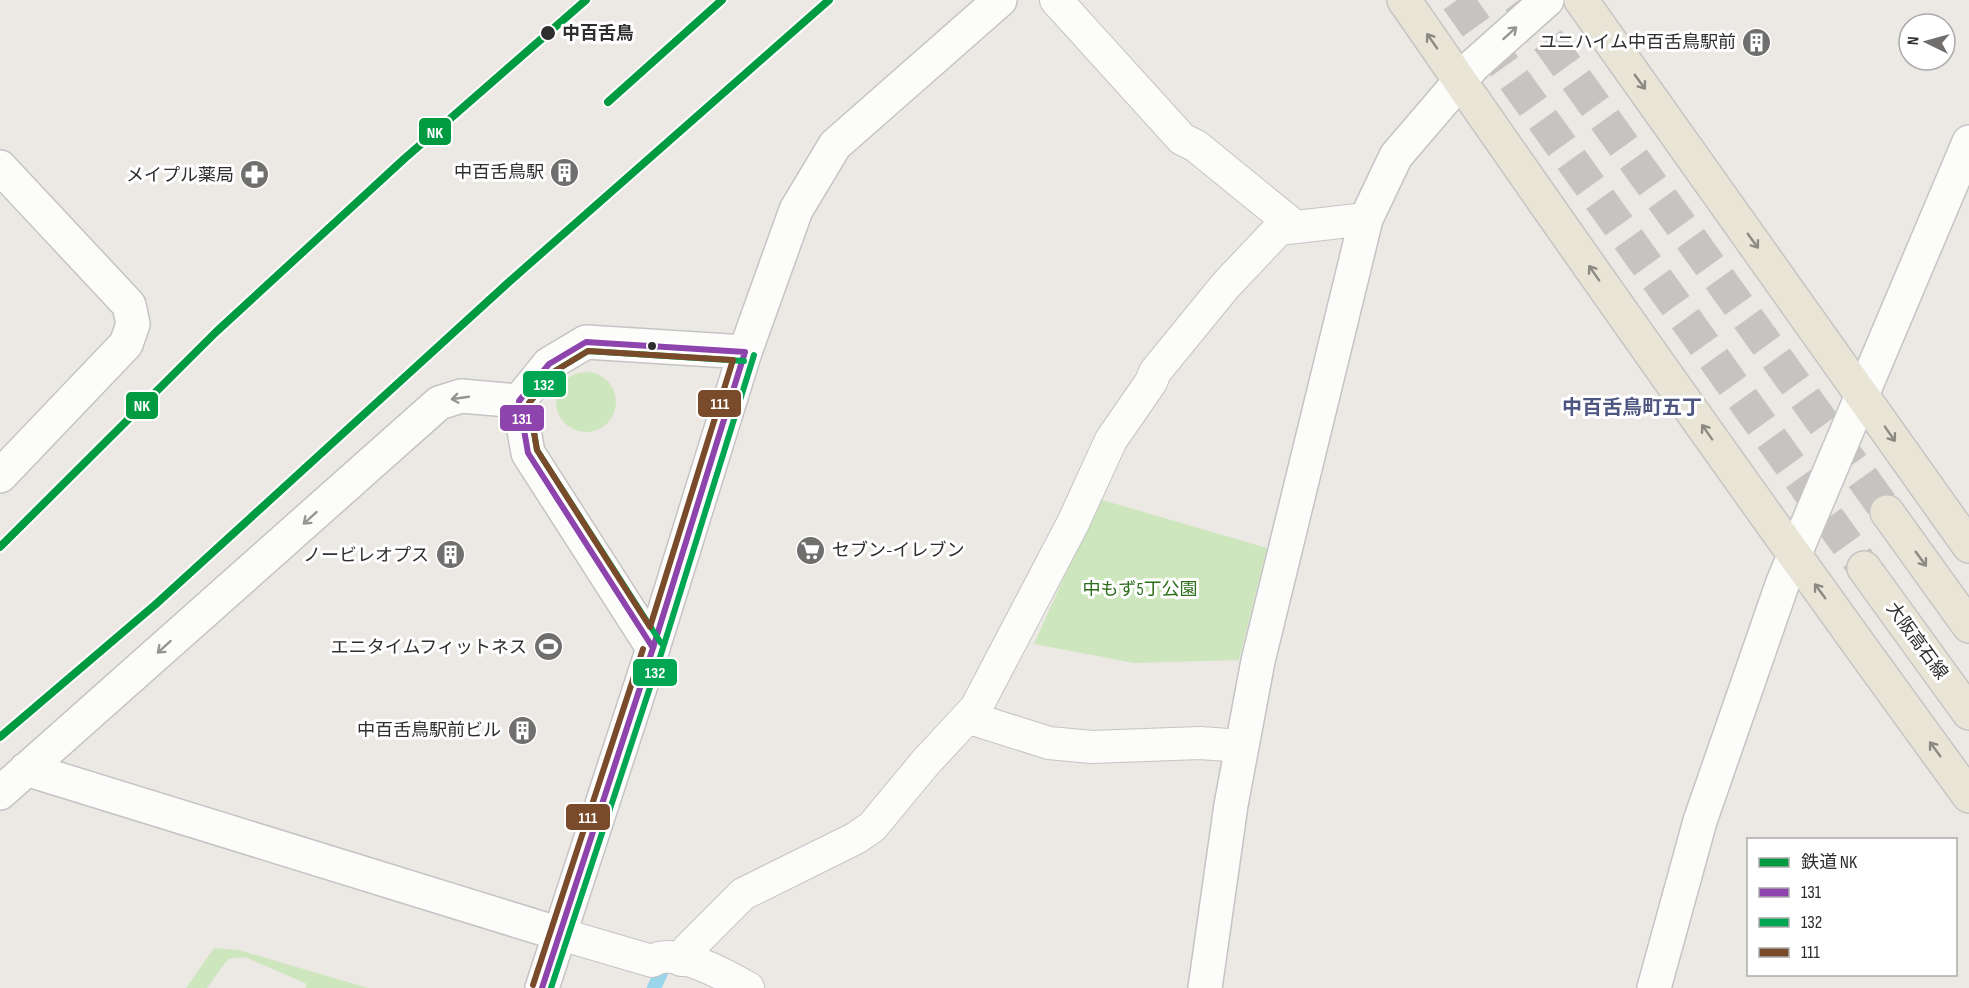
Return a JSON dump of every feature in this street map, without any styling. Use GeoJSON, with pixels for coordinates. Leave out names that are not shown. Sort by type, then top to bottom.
{"type":"FeatureCollection","features":[{"type":"Feature","properties":{"kind":"main road"},"geometry":{"type":"LineString","coordinates":[[1404,0],[1459,82],[1794,556],[1969,796]]}},
{"type":"Feature","properties":{"kind":"main road"},"geometry":{"type":"LineString","coordinates":[[1581,0],[1969,546]]}},
{"type":"Feature","properties":{"kind":"main road"},"geometry":{"type":"LineString","coordinates":[[1887,512],[1969,626]]}},
{"type":"Feature","properties":{"kind":"main road","name":"大阪高石線"},"geometry":{"type":"LineString","coordinates":[[1864,568],[1969,713]]}},
{"type":"Feature","properties":{"kind":"street"},"geometry":{"type":"LineString","coordinates":[[542,988],[653,648],[745,352],[796,210],[836,145],[1000,0]]}},
{"type":"Feature","properties":{"kind":"street"},"geometry":{"type":"LineString","coordinates":[[1056,0],[1182,139],[1196,146],[1293,225]]}},
{"type":"Feature","properties":{"kind":"street"},"geometry":{"type":"LineString","coordinates":[[1205,988],[1242,746],[1258,661],[1366,219],[1396,156],[1473,66],[1547,0]]}},
{"type":"Feature","properties":{"kind":"street"},"geometry":{"type":"LineString","coordinates":[[1654,988],[1700,821],[1794,556],[1969,142]]}},
{"type":"Feature","properties":{"kind":"street"},"geometry":{"type":"LineString","coordinates":[[0,167],[129,305],[133,324],[126,344],[0,476]]}},
{"type":"Feature","properties":{"kind":"street"},"geometry":{"type":"LineString","coordinates":[[681,960],[689,948],[743,894],[764,881],[856,838],[872,827],[925,763],[970,718],[1073,523],[1112,440],[1151,382],[1155,372],[1226,285],[1279,229],[1293,225],[1366,219]]}},
{"type":"Feature","properties":{"kind":"street"},"geometry":{"type":"LineString","coordinates":[[653,648],[528,453],[519,401],[549,364],[586,342],[745,352]]}},
{"type":"Feature","properties":{"kind":"street"},"geometry":{"type":"LineString","coordinates":[[0,793],[439,403],[461,396],[519,401]]}},
{"type":"Feature","properties":{"kind":"street"},"geometry":{"type":"LineString","coordinates":[[970,718],[1060,744],[1092,747],[1200,743],[1242,746]]}},
{"type":"Feature","properties":{"kind":"street"},"geometry":{"type":"LineString","coordinates":[[26,769],[652,961],[662,957],[710,966],[748,988]]}},
{"type":"Feature","properties":{"kind":"green space"},"geometry":{"type":"Polygon","coordinates":[[[580,372],[592,372],[603,377],[611,385],[616,402],[614,414],[603,427],[592,432],[580,432],[569,427],[561,419],[556,408],[556,396],[561,385],[569,377],[580,372]]]}},
{"type":"Feature","properties":{"kind":"green space","name":"中もず5丁公園"},"geometry":{"type":"Polygon","coordinates":[[[1099,499],[1267,548],[1239,660],[1134,663],[1034,644],[1099,499]]]}},
{"type":"Feature","properties":{"kind":"green space"},"geometry":{"type":"Polygon","coordinates":[[[214,948],[239,950],[368,988],[305,988],[307,984],[245,957],[228,959],[207,988],[186,988],[214,948]]]}},
{"type":"Feature","properties":{"kind":"waterway"},"geometry":{"type":"LineString","coordinates":[[654,988],[664,966]]}},
{"type":"Feature","properties":{"kind":"tunnel"},"geometry":{"type":"LineString","coordinates":[[1457,0],[1864,568]]}},
{"type":"Feature","properties":{"kind":"tunnel"},"geometry":{"type":"LineString","coordinates":[[1519,0],[1887,512]]}},
{"type":"Feature","properties":{"kind":"rail line","name":"NK"},"geometry":{"type":"LineString","coordinates":[[0,547],[216,332],[404,159],[586,0]]}},
{"type":"Feature","properties":{"kind":"rail line","name":"NK"},"geometry":{"type":"LineString","coordinates":[[608,102],[722,0]]}},
{"type":"Feature","properties":{"kind":"rail line","name":"NK"},"geometry":{"type":"LineString","coordinates":[[0,737],[156,604],[510,281],[829,0]]}},
{"type":"Feature","properties":{"kind":"transit line","name":"131"},"geometry":{"type":"LineString","coordinates":[[653,648],[528,453],[519,401],[549,364],[586,342],[745,352]]}},
{"type":"Feature","properties":{"kind":"transit line","name":"132"},"geometry":{"type":"LineString","coordinates":[[661,643],[537,450],[529,403],[555,371],[588,351],[744,361]]}},
{"type":"Feature","properties":{"kind":"transit line","name":"111"},"geometry":{"type":"LineString","coordinates":[[588,351],[733,360],[650,627],[537,450],[529,403],[555,371],[588,351]]}},
{"type":"Feature","properties":{"kind":"transit line","name":"131"},"geometry":{"type":"LineString","coordinates":[[542,988],[653,648],[745,352]]}},
{"type":"Feature","properties":{"kind":"transit line","name":"132"},"geometry":{"type":"LineString","coordinates":[[551,988],[662,651],[754,355]]}},
{"type":"Feature","properties":{"kind":"transit line","name":"111"},"geometry":{"type":"LineString","coordinates":[[533,985],[643,649]]}},
{"type":"Feature","properties":{"kind":"place","name":"中百舌鳥"},"geometry":{"type":"Point","coordinates":[548,33]}},
{"type":"Feature","properties":{"kind":"place","name":"ユニハイム中百舌鳥駅前"},"geometry":{"type":"Point","coordinates":[1757,42]}},
{"type":"Feature","properties":{"kind":"place","name":"中百舌鳥駅"},"geometry":{"type":"Point","coordinates":[565,172]}},
{"type":"Feature","properties":{"kind":"place","name":"メイプル薬局"},"geometry":{"type":"Point","coordinates":[255,175]}},
{"type":"Feature","properties":{"kind":"place","name":"セブン-イレブン"},"geometry":{"type":"Point","coordinates":[811,550]}},
{"type":"Feature","properties":{"kind":"place","name":"ノービレオプス"},"geometry":{"type":"Point","coordinates":[450,555]}},
{"type":"Feature","properties":{"kind":"place","name":"エニタイムフィットネス"},"geometry":{"type":"Point","coordinates":[548,647]}},
{"type":"Feature","properties":{"kind":"place","name":"中百舌鳥駅前ビル"},"geometry":{"type":"Point","coordinates":[522,730]}},
{"type":"Feature","properties":{"kind":"district","name":"中百舌鳥町五丁"},"geometry":{"type":"Point","coordinates":[1632,408]}}]}
